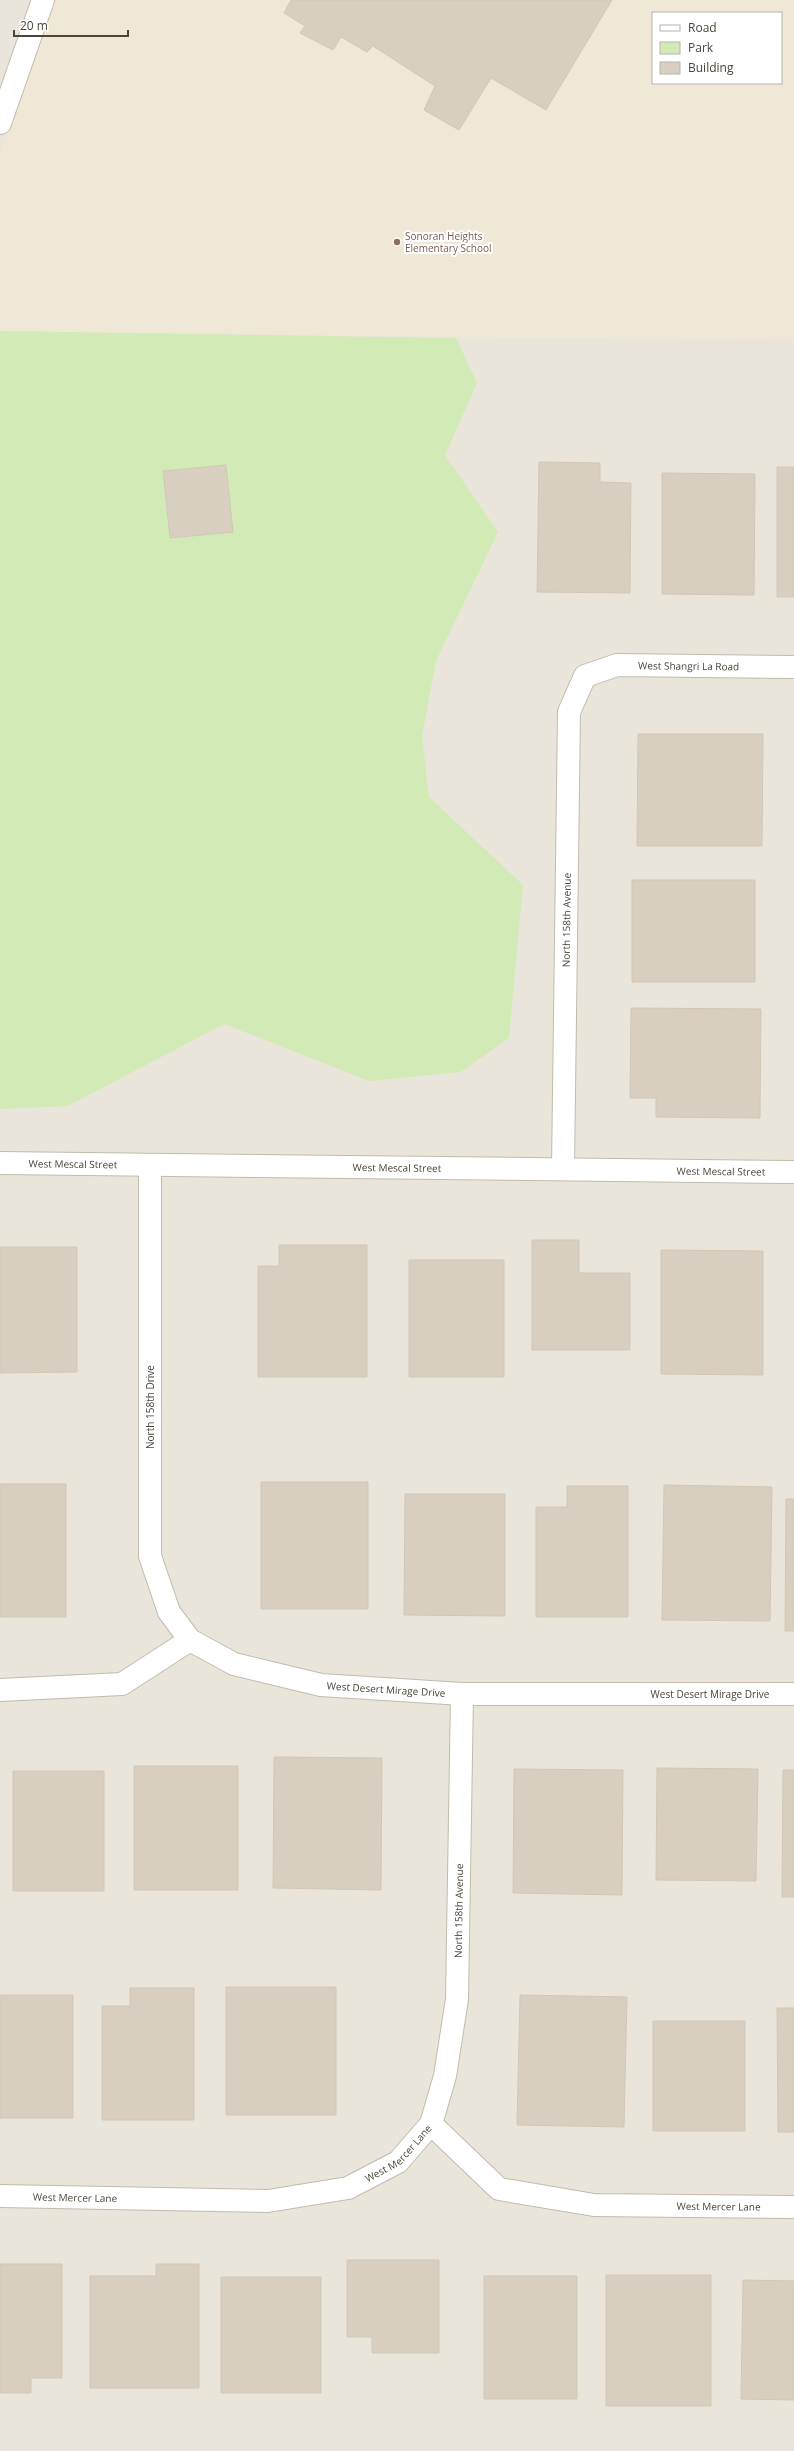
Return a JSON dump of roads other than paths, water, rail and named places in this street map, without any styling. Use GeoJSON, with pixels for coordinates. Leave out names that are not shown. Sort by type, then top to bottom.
{"type":"FeatureCollection","features":[{"type":"Feature","properties":{"kind":"street"},"geometry":{"type":"LineString","coordinates":[[0,123],[43,0]]}},
{"type":"Feature","properties":{"kind":"street","name":"West Shangri La Road"},"geometry":{"type":"LineString","coordinates":[[585,676],[617,665],[794,667]]}},
{"type":"Feature","properties":{"kind":"street","name":"North 158th Avenue"},"geometry":{"type":"LineString","coordinates":[[563,1168],[569,712],[585,676]]}},
{"type":"Feature","properties":{"kind":"street","name":"West Mescal Street"},"geometry":{"type":"LineString","coordinates":[[0,1163],[563,1168],[794,1172]]}},
{"type":"Feature","properties":{"kind":"street","name":"North 158th Drive"},"geometry":{"type":"LineString","coordinates":[[150,1165],[150,1556],[169,1612],[190,1640]]}},
{"type":"Feature","properties":{"kind":"street"},"geometry":{"type":"LineString","coordinates":[[0,1690],[122,1684],[190,1640]]}},
{"type":"Feature","properties":{"kind":"street","name":"West Desert Mirage Drive"},"geometry":{"type":"LineString","coordinates":[[190,1640],[234,1664],[322,1685],[462,1694],[794,1694]]}},
{"type":"Feature","properties":{"kind":"street","name":"North 158th Avenue"},"geometry":{"type":"LineString","coordinates":[[431,2124],[445,2076],[457,1999],[462,1694]]}},
{"type":"Feature","properties":{"kind":"street","name":"West Mercer Lane"},"geometry":{"type":"LineString","coordinates":[[0,2196],[268,2201],[348,2188],[398,2162],[431,2124],[499,2189],[594,2205],[794,2207]]}},
{"type":"Feature","properties":{"kind":"place","name":"Sonoran Heights Elementary School"},"geometry":{"type":"Point","coordinates":[397,242]}}]}
